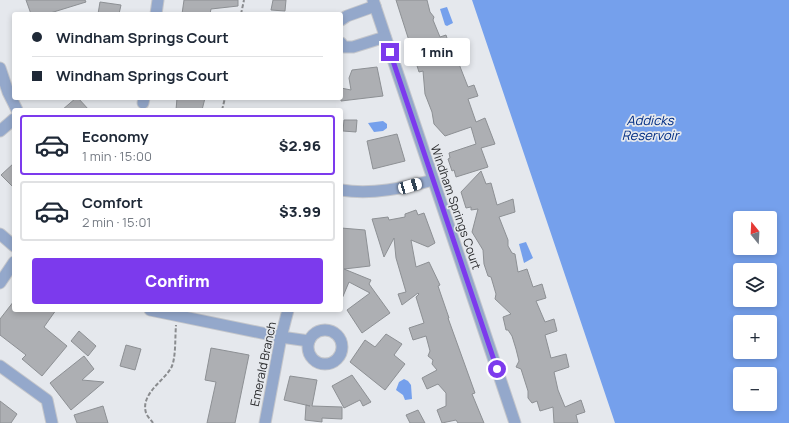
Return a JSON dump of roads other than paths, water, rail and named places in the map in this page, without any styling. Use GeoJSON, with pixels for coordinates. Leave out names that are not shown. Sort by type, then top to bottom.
{"type":"FeatureCollection","features":[{"type":"Feature","properties":{"kind":"street"},"geometry":{"type":"LineString","coordinates":[[156,12],[158,0]]}},
{"type":"Feature","properties":{"kind":"street"},"geometry":{"type":"LineString","coordinates":[[343,18],[374,3]]}},
{"type":"Feature","properties":{"kind":"street","name":"Windham Springs Court"},"geometry":{"type":"LineString","coordinates":[[374,3],[515,423]]}},
{"type":"Feature","properties":{"kind":"street"},"geometry":{"type":"LineString","coordinates":[[343,45],[344,47],[354,47],[385,37]]}},
{"type":"Feature","properties":{"kind":"street"},"geometry":{"type":"LineString","coordinates":[[0,68],[12,100]]}},
{"type":"Feature","properties":{"kind":"street"},"geometry":{"type":"LineString","coordinates":[[0,131],[12,121]]}},
{"type":"Feature","properties":{"kind":"street"},"geometry":{"type":"LineString","coordinates":[[343,190],[376,191],[410,186],[433,180]]}},
{"type":"Feature","properties":{"kind":"street"},"geometry":{"type":"LineString","coordinates":[[0,234],[12,244]]}},
{"type":"Feature","properties":{"kind":"street"},"geometry":{"type":"LineString","coordinates":[[0,283],[12,265]]}},
{"type":"Feature","properties":{"kind":"street"},"geometry":{"type":"LineString","coordinates":[[160,312],[281,337],[309,341]]}},
{"type":"Feature","properties":{"kind":"street","name":"Emerald Branch"},"geometry":{"type":"LineString","coordinates":[[265,423],[281,337],[287,312]]}},
{"type":"Feature","properties":{"kind":"street"},"geometry":{"type":"LineString","coordinates":[[0,366],[47,400],[52,423]]}},
{"type":"Feature","properties":{"kind":"water","name":"Addicks Reservoir"},"geometry":{"type":"Polygon","coordinates":[[[472,0],[789,0],[789,423],[615,423],[472,0]]]}},
{"type":"Feature","properties":{"kind":"water"},"geometry":{"type":"Polygon","coordinates":[[[447,7],[453,23],[447,26],[445,25],[440,9],[447,7]]]}},
{"type":"Feature","properties":{"kind":"water"},"geometry":{"type":"Polygon","coordinates":[[[383,121],[387,124],[387,128],[383,131],[374,132],[368,123],[383,121]]]}},
{"type":"Feature","properties":{"kind":"water"},"geometry":{"type":"Polygon","coordinates":[[[526,242],[533,258],[524,263],[519,244],[526,242]]]}},
{"type":"Feature","properties":{"kind":"water"},"geometry":{"type":"Polygon","coordinates":[[[404,379],[411,385],[412,399],[405,400],[403,395],[396,390],[399,382],[404,379]]]}}]}
